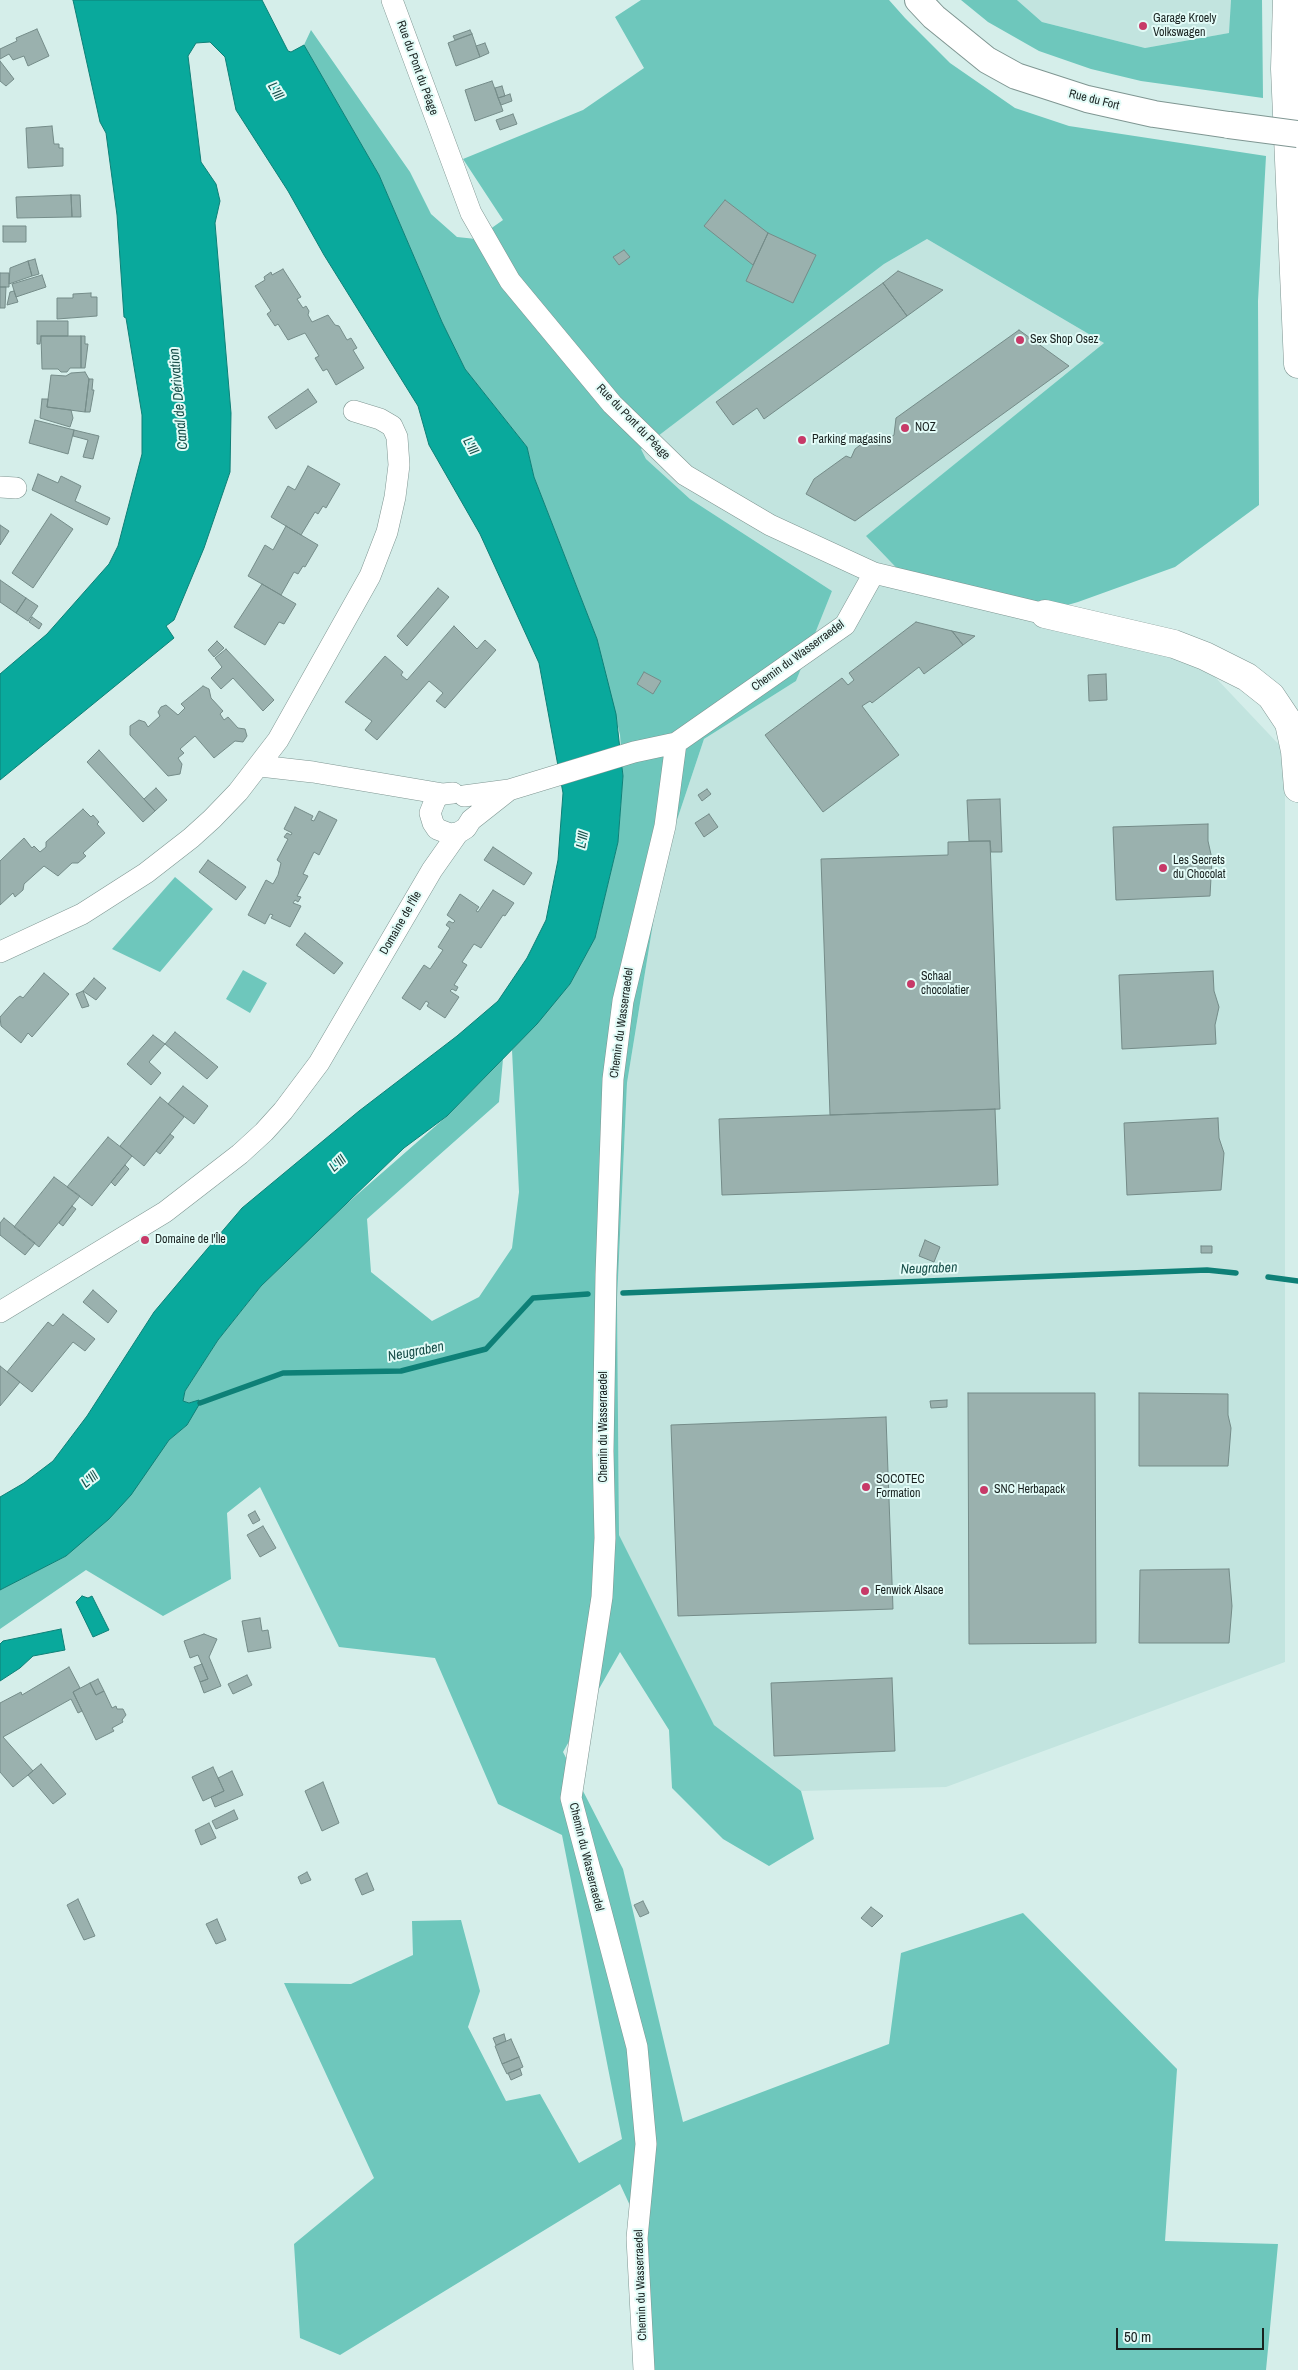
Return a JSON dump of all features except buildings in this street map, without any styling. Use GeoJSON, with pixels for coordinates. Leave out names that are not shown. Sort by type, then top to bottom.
{"type":"FeatureCollection","features":[{"type":"Feature","properties":{"kind":"highway"},"geometry":{"type":"LineString","coordinates":[[1287,0],[1285,70],[1298,364]]}},
{"type":"Feature","properties":{"kind":"highway"},"geometry":{"type":"LineString","coordinates":[[1045,614],[1174,644],[1206,656],[1247,677],[1271,696],[1289,723],[1295,751],[1298,788]]}},
{"type":"Feature","properties":{"kind":"main road","name":"Rue du Fort"},"geometry":{"type":"LineString","coordinates":[[918,0],[934,17],[987,60],[1016,76],[1087,99],[1154,114],[1298,134]]}},
{"type":"Feature","properties":{"kind":"street","name":"Rue du Pont du Péage"},"geometry":{"type":"LineString","coordinates":[[392,0],[471,213],[510,281],[612,404],[685,475],[770,525],[874,573],[1045,614]]}},
{"type":"Feature","properties":{"kind":"street"},"geometry":{"type":"LineString","coordinates":[[0,952],[82,914],[146,873],[212,819],[260,766],[289,721],[355,604],[370,576],[387,532],[395,497],[398,465],[397,437],[392,426],[380,419],[354,411]]}},
{"type":"Feature","properties":{"kind":"street","name":"Chemin du Wasserraedel"},"geometry":{"type":"LineString","coordinates":[[644,2370],[637,2238],[646,2144],[636,2047],[570,1798],[602,1596],[605,1538],[603,1451],[606,1275],[613,1079],[623,1001],[665,826],[676,743],[845,625],[874,573]]}},
{"type":"Feature","properties":{"kind":"street","name":"Domaine de l'Île"},"geometry":{"type":"LineString","coordinates":[[260,766],[314,772],[395,787],[453,795],[509,790],[544,781],[634,752],[676,743]]}},
{"type":"Feature","properties":{"kind":"street","name":"Domaine de l'Île"},"geometry":{"type":"LineString","coordinates":[[395,787],[434,821],[437,850],[432,870]]}},
{"type":"Feature","properties":{"kind":"street","name":"Domaine de l'Île"},"geometry":{"type":"LineString","coordinates":[[0,1312],[164,1212],[240,1154],[264,1132],[283,1111],[319,1063],[432,870],[465,826],[509,790]]}},
{"type":"Feature","properties":{"kind":"street"},"geometry":{"type":"LineString","coordinates":[[453,795],[469,803],[472,811],[465,826],[450,834],[434,821],[436,798],[453,795]]}},
{"type":"Feature","properties":{"kind":"shaded area"},"geometry":{"type":"Polygon","coordinates":[[[641,0],[889,0],[950,63],[1015,108],[1069,126],[1266,156],[1258,301],[1259,505],[1175,567],[1078,602],[1033,615],[912,584],[866,536],[1104,343],[927,239],[884,264],[641,449],[646,459],[690,499],[832,591],[796,681],[704,739],[663,862],[627,1083],[617,1300],[619,1535],[714,1725],[801,1791],[814,1839],[769,1866],[723,1839],[672,1788],[669,1730],[620,1652],[563,1752],[623,1869],[683,2122],[889,2044],[901,1953],[1023,1913],[1177,2069],[1165,2241],[1278,2244],[1266,2370],[651,2370],[646,2240],[620,2184],[340,2355],[300,2338],[294,2244],[374,2178],[284,1983],[351,1984],[413,1955],[412,1921],[461,1920],[480,1991],[468,2027],[506,2101],[540,2094],[579,2163],[622,2139],[562,1835],[498,1804],[435,1658],[339,1647],[260,1487],[227,1513],[231,1579],[163,1616],[86,1570],[0,1629],[0,1590],[66,1556],[154,1460],[169,1440],[187,1425],[198,1401],[189,1403],[183,1401],[185,1391],[218,1340],[261,1286],[319,1228],[447,1116],[503,1059],[499,1102],[367,1219],[371,1272],[432,1321],[479,1297],[512,1248],[519,1192],[512,1050],[570,984],[595,938],[618,842],[623,776],[620,735],[597,639],[534,477],[527,447],[465,369],[442,322],[379,175],[304,45],[311,30],[410,172],[431,214],[457,237],[476,239],[503,220],[463,159],[583,110],[644,68],[615,17],[641,0]]]}},
{"type":"Feature","properties":{"kind":"shaded area"},"geometry":{"type":"Polygon","coordinates":[[[961,0],[1017,0],[1042,22],[1145,48],[1229,33],[1231,0],[1262,0],[1263,98],[1141,81],[1091,69],[1039,51],[988,22],[961,0]]]}},
{"type":"Feature","properties":{"kind":"shaded area","name":"Garage Kroely Volkswagen"},"geometry":{"type":"Polygon","coordinates":[[[1017,0],[1231,0],[1230,33],[1145,48],[1042,22],[1017,0]]]}},
{"type":"Feature","properties":{"kind":"shaded area"},"geometry":{"type":"Polygon","coordinates":[[[927,239],[1104,343],[867,536],[1197,658],[1285,751],[1285,1662],[946,1787],[801,1791],[714,1725],[619,1535],[617,1300],[627,1083],[663,862],[704,739],[796,681],[832,591],[690,499],[646,459],[641,449],[884,264],[927,239]]]}},
{"type":"Feature","properties":{"kind":"shaded area"},"geometry":{"type":"Polygon","coordinates":[[[175,877],[213,909],[160,972],[112,949],[175,877]]]}},
{"type":"Feature","properties":{"kind":"shaded area"},"geometry":{"type":"Polygon","coordinates":[[[243,970],[267,983],[250,1013],[226,999],[243,970]]]}},
{"type":"Feature","properties":{"kind":"water"},"geometry":{"type":"Polygon","coordinates":[[[73,0],[262,0],[288,51],[291,52],[304,45],[379,175],[442,322],[465,369],[527,447],[534,477],[597,639],[616,714],[623,776],[618,842],[595,938],[570,984],[537,1024],[447,1116],[404,1148],[261,1286],[218,1340],[185,1391],[183,1401],[189,1403],[199,1400],[200,1403],[187,1425],[169,1440],[131,1495],[109,1519],[66,1556],[0,1590],[0,1497],[24,1483],[53,1461],[87,1416],[154,1312],[191,1268],[242,1208],[359,1111],[457,1036],[498,1001],[527,958],[546,920],[558,860],[563,793],[539,663],[480,534],[429,445],[418,406],[324,255],[288,191],[236,110],[225,57],[210,42],[196,43],[188,56],[201,162],[216,184],[220,201],[215,223],[231,413],[230,472],[204,548],[174,620],[166,626],[174,638],[0,780],[0,674],[47,634],[109,564],[118,546],[142,454],[142,415],[126,318],[124,317],[117,215],[106,133],[100,122],[73,0]]]}},
{"type":"Feature","properties":{"kind":"water"},"geometry":{"type":"Polygon","coordinates":[[[82,1596],[88,1598],[92,1596],[109,1630],[93,1637],[76,1602],[82,1596]]]}},
{"type":"Feature","properties":{"kind":"water"},"geometry":{"type":"Polygon","coordinates":[[[61,1629],[65,1650],[33,1656],[20,1668],[0,1681],[0,1644],[3,1641],[61,1629]]]}},
{"type":"Feature","properties":{"kind":"waterway","name":"Neugraben"},"geometry":{"type":"LineString","coordinates":[[623,1293],[1207,1270],[1236,1273]]}},
{"type":"Feature","properties":{"kind":"waterway"},"geometry":{"type":"LineString","coordinates":[[1268,1277],[1298,1281]]}},
{"type":"Feature","properties":{"kind":"waterway","name":"Neugraben"},"geometry":{"type":"LineString","coordinates":[[200,1403],[283,1373],[401,1371],[486,1349],[533,1298],[588,1294]]}},
{"type":"Feature","properties":{"kind":"place","name":"Garage Kroely Volkswagen"},"geometry":{"type":"Point","coordinates":[1143,26]}},
{"type":"Feature","properties":{"kind":"place","name":"Sex Shop Osez"},"geometry":{"type":"Point","coordinates":[1020,340]}},
{"type":"Feature","properties":{"kind":"place","name":"NOZ"},"geometry":{"type":"Point","coordinates":[905,428]}},
{"type":"Feature","properties":{"kind":"place","name":"Parking magasins"},"geometry":{"type":"Point","coordinates":[802,440]}},
{"type":"Feature","properties":{"kind":"place","name":"Les Secrets du Chocolat"},"geometry":{"type":"Point","coordinates":[1163,868]}},
{"type":"Feature","properties":{"kind":"place","name":"Schaal chocolatier"},"geometry":{"type":"Point","coordinates":[911,984]}},
{"type":"Feature","properties":{"kind":"place","name":"Domaine de l'Île"},"geometry":{"type":"Point","coordinates":[145,1240]}},
{"type":"Feature","properties":{"kind":"place","name":"SOCOTEC Formation"},"geometry":{"type":"Point","coordinates":[866,1487]}},
{"type":"Feature","properties":{"kind":"place","name":"SNC Herbapack"},"geometry":{"type":"Point","coordinates":[984,1490]}},
{"type":"Feature","properties":{"kind":"place","name":"Fenwick Alsace"},"geometry":{"type":"Point","coordinates":[865,1591]}},
{"type":"Feature","properties":{"kind":"water label","name":"L'Ill"},"geometry":{"type":"Point","coordinates":[275,91]}},
{"type":"Feature","properties":{"kind":"water label","name":"Canal de Dérivation"},"geometry":{"type":"Point","coordinates":[179,399]}},
{"type":"Feature","properties":{"kind":"water label","name":"L'Ill"},"geometry":{"type":"Point","coordinates":[470,446]}},
{"type":"Feature","properties":{"kind":"water label","name":"L'Ill"},"geometry":{"type":"Point","coordinates":[583,840]}},
{"type":"Feature","properties":{"kind":"water label","name":"L'Ill"},"geometry":{"type":"Point","coordinates":[338,1164]}},
{"type":"Feature","properties":{"kind":"water label","name":"L'Ill"},"geometry":{"type":"Point","coordinates":[90,1480]}}]}
